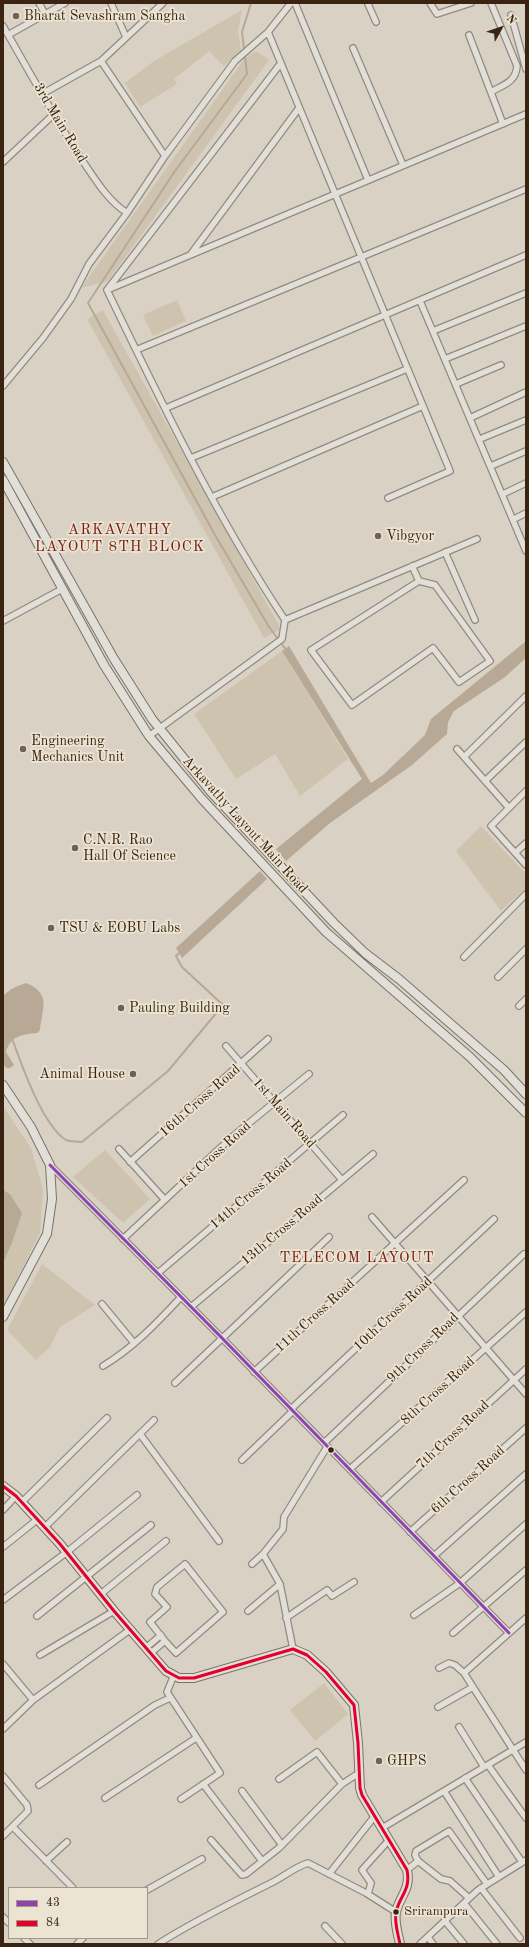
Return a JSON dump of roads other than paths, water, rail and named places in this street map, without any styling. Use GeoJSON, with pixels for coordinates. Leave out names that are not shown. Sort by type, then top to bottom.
{"type":"FeatureCollection","features":[{"type":"Feature","properties":{"kind":"main road","name":"Arkavathy Layout Main Road"},"geometry":{"type":"LineString","coordinates":[[3,462],[114,659],[160,728],[210,792],[334,923],[365,953],[399,979],[478,1047],[504,1070],[526,1094]]}},
{"type":"Feature","properties":{"kind":"main road","name":"Arkavathy Layout Main Road"},"geometry":{"type":"LineString","coordinates":[[3,480],[104,665],[149,736],[202,799],[326,932],[470,1057],[526,1113]]}},
{"type":"Feature","properties":{"kind":"main road"},"geometry":{"type":"LineString","coordinates":[[470,1057],[478,1047]]}},
{"type":"Feature","properties":{"kind":"main road"},"geometry":{"type":"LineString","coordinates":[[3,1085],[32,1127],[50,1165],[52,1198],[47,1234],[3,1317]]}},
{"type":"Feature","properties":{"kind":"main road"},"geometry":{"type":"LineString","coordinates":[[3,1486],[19,1499],[38,1519],[88,1576],[114,1611],[170,1673],[179,1678],[194,1678],[293,1649],[306,1655],[326,1672],[354,1705],[362,1795],[407,1870],[409,1879],[408,1886],[396,1912],[400,1944]]}},
{"type":"Feature","properties":{"kind":"street"},"geometry":{"type":"LineString","coordinates":[[39,3],[44,14]]}},
{"type":"Feature","properties":{"kind":"street"},"geometry":{"type":"LineString","coordinates":[[8,35],[65,3]]}},
{"type":"Feature","properties":{"kind":"street"},"geometry":{"type":"LineString","coordinates":[[111,3],[126,37]]}},
{"type":"Feature","properties":{"kind":"street"},"geometry":{"type":"LineString","coordinates":[[42,94],[101,61],[163,3]]}},
{"type":"Feature","properties":{"kind":"street"},"geometry":{"type":"LineString","coordinates":[[3,386],[44,338],[71,299],[89,264],[127,213],[165,156],[235,61],[268,32],[291,3]]}},
{"type":"Feature","properties":{"kind":"street"},"geometry":{"type":"LineString","coordinates":[[295,3],[368,180]]}},
{"type":"Feature","properties":{"kind":"street"},"geometry":{"type":"LineString","coordinates":[[368,3],[376,22]]}},
{"type":"Feature","properties":{"kind":"street"},"geometry":{"type":"LineString","coordinates":[[430,3],[437,14],[471,3]]}},
{"type":"Feature","properties":{"kind":"street"},"geometry":{"type":"LineString","coordinates":[[490,92],[514,78],[517,74],[517,66],[491,3]]}},
{"type":"Feature","properties":{"kind":"street"},"geometry":{"type":"LineString","coordinates":[[511,15],[526,69]]}},
{"type":"Feature","properties":{"kind":"street","name":"3rd Main Road"},"geometry":{"type":"LineString","coordinates":[[3,26],[54,114],[107,195],[115,205],[127,213]]}},
{"type":"Feature","properties":{"kind":"street"},"geometry":{"type":"LineString","coordinates":[[268,32],[450,471],[388,498]]}},
{"type":"Feature","properties":{"kind":"street"},"geometry":{"type":"LineString","coordinates":[[469,35],[503,124]]}},
{"type":"Feature","properties":{"kind":"street"},"geometry":{"type":"LineString","coordinates":[[353,48],[403,165]]}},
{"type":"Feature","properties":{"kind":"street"},"geometry":{"type":"LineString","coordinates":[[101,61],[165,156]]}},
{"type":"Feature","properties":{"kind":"street"},"geometry":{"type":"LineString","coordinates":[[107,290],[281,63]]}},
{"type":"Feature","properties":{"kind":"street"},"geometry":{"type":"LineString","coordinates":[[191,254],[299,108]]}},
{"type":"Feature","properties":{"kind":"street"},"geometry":{"type":"LineString","coordinates":[[4,159],[54,114]]}},
{"type":"Feature","properties":{"kind":"street"},"geometry":{"type":"LineString","coordinates":[[107,290],[526,114]]}},
{"type":"Feature","properties":{"kind":"street"},"geometry":{"type":"LineString","coordinates":[[136,350],[526,189]]}},
{"type":"Feature","properties":{"kind":"street"},"geometry":{"type":"LineString","coordinates":[[166,408],[526,255]]}},
{"type":"Feature","properties":{"kind":"street"},"geometry":{"type":"LineString","coordinates":[[107,290],[136,350],[212,497],[245,557],[285,620],[282,639],[149,736]]}},
{"type":"Feature","properties":{"kind":"street"},"geometry":{"type":"LineString","coordinates":[[433,331],[526,293]]}},
{"type":"Feature","properties":{"kind":"street"},"geometry":{"type":"LineString","coordinates":[[420,301],[514,519],[526,551]]}},
{"type":"Feature","properties":{"kind":"street"},"geometry":{"type":"LineString","coordinates":[[445,359],[526,326]]}},
{"type":"Feature","properties":{"kind":"street"},"geometry":{"type":"LineString","coordinates":[[456,384],[501,365]]}},
{"type":"Feature","properties":{"kind":"street"},"geometry":{"type":"LineString","coordinates":[[192,458],[407,369]]}},
{"type":"Feature","properties":{"kind":"street"},"geometry":{"type":"LineString","coordinates":[[470,418],[526,392]]}},
{"type":"Feature","properties":{"kind":"street"},"geometry":{"type":"LineString","coordinates":[[212,497],[423,406]]}},
{"type":"Feature","properties":{"kind":"street"},"geometry":{"type":"LineString","coordinates":[[480,439],[526,420]]}},
{"type":"Feature","properties":{"kind":"street"},"geometry":{"type":"LineString","coordinates":[[491,466],[526,451]]}},
{"type":"Feature","properties":{"kind":"street"},"geometry":{"type":"LineString","coordinates":[[503,494],[526,483]]}},
{"type":"Feature","properties":{"kind":"street"},"geometry":{"type":"LineString","coordinates":[[514,519],[526,514]]}},
{"type":"Feature","properties":{"kind":"street"},"geometry":{"type":"LineString","coordinates":[[285,620],[477,539]]}},
{"type":"Feature","properties":{"kind":"street"},"geometry":{"type":"LineString","coordinates":[[445,552],[475,620]]}},
{"type":"Feature","properties":{"kind":"street"},"geometry":{"type":"LineString","coordinates":[[412,566],[419,581],[435,586],[490,661],[459,682],[433,648],[352,705],[311,650],[419,581]]}},
{"type":"Feature","properties":{"kind":"street"},"geometry":{"type":"LineString","coordinates":[[3,621],[62,589]]}},
{"type":"Feature","properties":{"kind":"street"},"geometry":{"type":"LineString","coordinates":[[464,757],[526,696]]}},
{"type":"Feature","properties":{"kind":"street"},"geometry":{"type":"LineString","coordinates":[[485,781],[526,742]]}},
{"type":"Feature","properties":{"kind":"street"},"geometry":{"type":"LineString","coordinates":[[457,749],[509,808]]}},
{"type":"Feature","properties":{"kind":"street"},"geometry":{"type":"LineString","coordinates":[[526,791],[491,826],[526,865]]}},
{"type":"Feature","properties":{"kind":"street"},"geometry":{"type":"LineString","coordinates":[[515,854],[526,843]]}},
{"type":"Feature","properties":{"kind":"street"},"geometry":{"type":"LineString","coordinates":[[464,957],[526,894]]}},
{"type":"Feature","properties":{"kind":"street"},"geometry":{"type":"LineString","coordinates":[[498,977],[526,949]]}},
{"type":"Feature","properties":{"kind":"street"},"geometry":{"type":"LineString","coordinates":[[519,1006],[526,999]]}},
{"type":"Feature","properties":{"kind":"street","name":"16th Cross Road"},"geometry":{"type":"LineString","coordinates":[[130,1162],[242,1064],[268,1039]]}},
{"type":"Feature","properties":{"kind":"street","name":"1st Main Road"},"geometry":{"type":"LineString","coordinates":[[226,1046],[342,1180]]}},
{"type":"Feature","properties":{"kind":"street","name":"1st Cross Road"},"geometry":{"type":"LineString","coordinates":[[123,1239],[232,1137],[309,1074]]}},
{"type":"Feature","properties":{"kind":"street","name":"14th Cross Road"},"geometry":{"type":"LineString","coordinates":[[158,1273],[343,1115]]}},
{"type":"Feature","properties":{"kind":"street"},"geometry":{"type":"LineString","coordinates":[[119,1149],[165,1200]]}},
{"type":"Feature","properties":{"kind":"street","name":"13th Cross Road"},"geometry":{"type":"LineString","coordinates":[[191,1307],[373,1154]]}},
{"type":"Feature","properties":{"kind":"street"},"geometry":{"type":"LineString","coordinates":[[50,1165],[221,1337],[509,1633]]}},
{"type":"Feature","properties":{"kind":"street","name":"11th Cross Road"},"geometry":{"type":"LineString","coordinates":[[254,1372],[464,1180]]}},
{"type":"Feature","properties":{"kind":"street"},"geometry":{"type":"LineString","coordinates":[[372,1217],[526,1394]]}},
{"type":"Feature","properties":{"kind":"street","name":"10th Cross Road"},"geometry":{"type":"LineString","coordinates":[[242,1460],[292,1410],[494,1219]]}},
{"type":"Feature","properties":{"kind":"street"},"geometry":{"type":"LineString","coordinates":[[174,1382],[329,1237]]}},
{"type":"Feature","properties":{"kind":"street","name":"9th Cross Road"},"geometry":{"type":"LineString","coordinates":[[252,1564],[263,1554],[283,1529],[284,1517],[326,1445],[458,1315],[524,1254]]}},
{"type":"Feature","properties":{"kind":"street"},"geometry":{"type":"LineString","coordinates":[[103,1366],[118,1357],[154,1326],[181,1297]]}},
{"type":"Feature","properties":{"kind":"street"},"geometry":{"type":"LineString","coordinates":[[102,1304],[134,1343]]}},
{"type":"Feature","properties":{"kind":"street","name":"8th Cross Road"},"geometry":{"type":"LineString","coordinates":[[350,1469],[526,1312]]}},
{"type":"Feature","properties":{"kind":"street","name":"7th Cross Road"},"geometry":{"type":"LineString","coordinates":[[381,1502],[526,1369]]}},
{"type":"Feature","properties":{"kind":"street"},"geometry":{"type":"LineString","coordinates":[[3,1510],[19,1499],[108,1418]]}},
{"type":"Feature","properties":{"kind":"street"},"geometry":{"type":"LineString","coordinates":[[45,1527],[154,1420]]}},
{"type":"Feature","properties":{"kind":"street","name":"6th Cross Road"},"geometry":{"type":"LineString","coordinates":[[410,1532],[526,1428]]}},
{"type":"Feature","properties":{"kind":"street"},"geometry":{"type":"LineString","coordinates":[[140,1434],[218,1541]]}},
{"type":"Feature","properties":{"kind":"street"},"geometry":{"type":"LineString","coordinates":[[434,1556],[526,1474]]}},
{"type":"Feature","properties":{"kind":"street"},"geometry":{"type":"LineString","coordinates":[[3,1600],[67,1552],[137,1494]]}},
{"type":"Feature","properties":{"kind":"street"},"geometry":{"type":"LineString","coordinates":[[3,1546],[38,1519]]}},
{"type":"Feature","properties":{"kind":"street"},"geometry":{"type":"LineString","coordinates":[[414,1615],[460,1583],[526,1524]]}},
{"type":"Feature","properties":{"kind":"street"},"geometry":{"type":"LineString","coordinates":[[37,1616],[151,1525]]}},
{"type":"Feature","properties":{"kind":"street"},"geometry":{"type":"LineString","coordinates":[[102,1593],[166,1541]]}},
{"type":"Feature","properties":{"kind":"street"},"geometry":{"type":"LineString","coordinates":[[263,1554],[280,1584],[293,1649]]}},
{"type":"Feature","properties":{"kind":"street"},"geometry":{"type":"LineString","coordinates":[[185,1564],[223,1612],[176,1653],[161,1636],[150,1622],[167,1607],[155,1594],[157,1587],[185,1564]]}},
{"type":"Feature","properties":{"kind":"street"},"geometry":{"type":"LineString","coordinates":[[453,1633],[526,1570]]}},
{"type":"Feature","properties":{"kind":"street"},"geometry":{"type":"LineString","coordinates":[[286,1618],[327,1590],[332,1596],[354,1582]]}},
{"type":"Feature","properties":{"kind":"street"},"geometry":{"type":"LineString","coordinates":[[248,1611],[280,1584]]}},
{"type":"Feature","properties":{"kind":"street"},"geometry":{"type":"LineString","coordinates":[[40,1655],[114,1611]]}},
{"type":"Feature","properties":{"kind":"street"},"geometry":{"type":"LineString","coordinates":[[464,1673],[526,1618]]}},
{"type":"Feature","properties":{"kind":"street"},"geometry":{"type":"LineString","coordinates":[[3,1729],[33,1700],[131,1629]]}},
{"type":"Feature","properties":{"kind":"street"},"geometry":{"type":"LineString","coordinates":[[149,1649],[161,1636]]}},
{"type":"Feature","properties":{"kind":"street"},"geometry":{"type":"LineString","coordinates":[[149,1649],[165,1641]]}},
{"type":"Feature","properties":{"kind":"street"},"geometry":{"type":"LineString","coordinates":[[439,1668],[449,1663],[455,1665],[464,1673],[526,1770]]}},
{"type":"Feature","properties":{"kind":"street"},"geometry":{"type":"LineString","coordinates":[[3,1664],[33,1700]]}},
{"type":"Feature","properties":{"kind":"street"},"geometry":{"type":"LineString","coordinates":[[170,1673],[167,1692],[220,1773],[181,1799]]}},
{"type":"Feature","properties":{"kind":"street"},"geometry":{"type":"LineString","coordinates":[[438,1707],[473,1687]]}},
{"type":"Feature","properties":{"kind":"street"},"geometry":{"type":"LineString","coordinates":[[38,1785],[155,1705],[170,1698]]}},
{"type":"Feature","properties":{"kind":"street"},"geometry":{"type":"LineString","coordinates":[[459,1727],[486,1766],[526,1818]]}},
{"type":"Feature","properties":{"kind":"street"},"geometry":{"type":"LineString","coordinates":[[105,1798],[196,1738]]}},
{"type":"Feature","properties":{"kind":"street"},"geometry":{"type":"LineString","coordinates":[[382,1828],[525,1744]]}},
{"type":"Feature","properties":{"kind":"street"},"geometry":{"type":"LineString","coordinates":[[279,1779],[318,1752],[342,1784]]}},
{"type":"Feature","properties":{"kind":"street"},"geometry":{"type":"LineString","coordinates":[[211,1840],[242,1875],[246,1874],[282,1845],[342,1784],[359,1773]]}},
{"type":"Feature","properties":{"kind":"street"},"geometry":{"type":"LineString","coordinates":[[3,1776],[27,1805],[26,1815],[3,1836]]}},
{"type":"Feature","properties":{"kind":"street"},"geometry":{"type":"LineString","coordinates":[[420,1944],[481,1888],[524,1861],[465,1778]]}},
{"type":"Feature","properties":{"kind":"street"},"geometry":{"type":"LineString","coordinates":[[203,1784],[262,1860]]}},
{"type":"Feature","properties":{"kind":"street"},"geometry":{"type":"LineString","coordinates":[[242,1791],[282,1845]]}},
{"type":"Feature","properties":{"kind":"street"},"geometry":{"type":"LineString","coordinates":[[444,1791],[499,1876]]}},
{"type":"Feature","properties":{"kind":"street"},"geometry":{"type":"LineString","coordinates":[[329,1874],[374,1817]]}},
{"type":"Feature","properties":{"kind":"street"},"geometry":{"type":"LineString","coordinates":[[13,1827],[72,1887]]}},
{"type":"Feature","properties":{"kind":"street"},"geometry":{"type":"LineString","coordinates":[[469,1898],[450,1881],[441,1879],[418,1861],[415,1854],[416,1851],[449,1831],[487,1884]]}},
{"type":"Feature","properties":{"kind":"street"},"geometry":{"type":"LineString","coordinates":[[368,1894],[372,1883],[362,1870],[389,1840]]}},
{"type":"Feature","properties":{"kind":"street"},"geometry":{"type":"LineString","coordinates":[[46,1861],[67,1842]]}},
{"type":"Feature","properties":{"kind":"street"},"geometry":{"type":"LineString","coordinates":[[148,1889],[202,1859]]}},
{"type":"Feature","properties":{"kind":"street"},"geometry":{"type":"LineString","coordinates":[[407,1870],[418,1861]]}},
{"type":"Feature","properties":{"kind":"street"},"geometry":{"type":"LineString","coordinates":[[158,1944],[205,1916],[276,1880],[300,1865],[308,1863],[368,1894],[396,1912]]}},
{"type":"Feature","properties":{"kind":"street"},"geometry":{"type":"LineString","coordinates":[[481,1888],[520,1938]]}},
{"type":"Feature","properties":{"kind":"street"},"geometry":{"type":"LineString","coordinates":[[464,1903],[497,1944]]}},
{"type":"Feature","properties":{"kind":"street"},"geometry":{"type":"LineString","coordinates":[[445,1921],[464,1944]]}},
{"type":"Feature","properties":{"kind":"street"},"geometry":{"type":"LineString","coordinates":[[326,1926],[342,1944]]}},
{"type":"Feature","properties":{"kind":"street"},"geometry":{"type":"LineString","coordinates":[[428,1937],[434,1944]]}},
{"type":"Feature","properties":{"kind":"waterway"},"geometry":{"type":"LineString","coordinates":[[251,3],[242,32],[247,74],[175,171],[88,303],[215,535],[269,627],[287,651]]}},
{"type":"Feature","properties":{"kind":"waterway"},"geometry":{"type":"LineString","coordinates":[[13,1041],[34,1095],[49,1122],[57,1133],[66,1140],[82,1142],[168,1071],[223,1005],[182,967],[176,956],[180,952]]}},
{"type":"Feature","properties":{"kind":"place","name":"Bharat Sevashram Sangha"},"geometry":{"type":"Point","coordinates":[16,16]}},
{"type":"Feature","properties":{"kind":"place","name":"Vibgyor"},"geometry":{"type":"Point","coordinates":[378,536]}},
{"type":"Feature","properties":{"kind":"place","name":"Engineering Mechanics Unit"},"geometry":{"type":"Point","coordinates":[23,749]}},
{"type":"Feature","properties":{"kind":"place","name":"C.N.R. Rao Hall Of Science"},"geometry":{"type":"Point","coordinates":[75,848]}},
{"type":"Feature","properties":{"kind":"place","name":"TSU & EOBU Labs"},"geometry":{"type":"Point","coordinates":[51,928]}},
{"type":"Feature","properties":{"kind":"place","name":"Pauling Building"},"geometry":{"type":"Point","coordinates":[121,1008]}},
{"type":"Feature","properties":{"kind":"place","name":"Animal House"},"geometry":{"type":"Point","coordinates":[133,1074]}},
{"type":"Feature","properties":{"kind":"place","name":"GHPS"},"geometry":{"type":"Point","coordinates":[379,1761]}},
{"type":"Feature","properties":{"kind":"place","name":"Srirampura"},"geometry":{"type":"Point","coordinates":[396,1912]}},
{"type":"Feature","properties":{"kind":"district","name":"ARKAVATHY LAYOUT 8TH BLOCK"},"geometry":{"type":"Point","coordinates":[120,538]}},
{"type":"Feature","properties":{"kind":"district","name":"TELECOM LAYOUT"},"geometry":{"type":"Point","coordinates":[357,1258]}}]}
